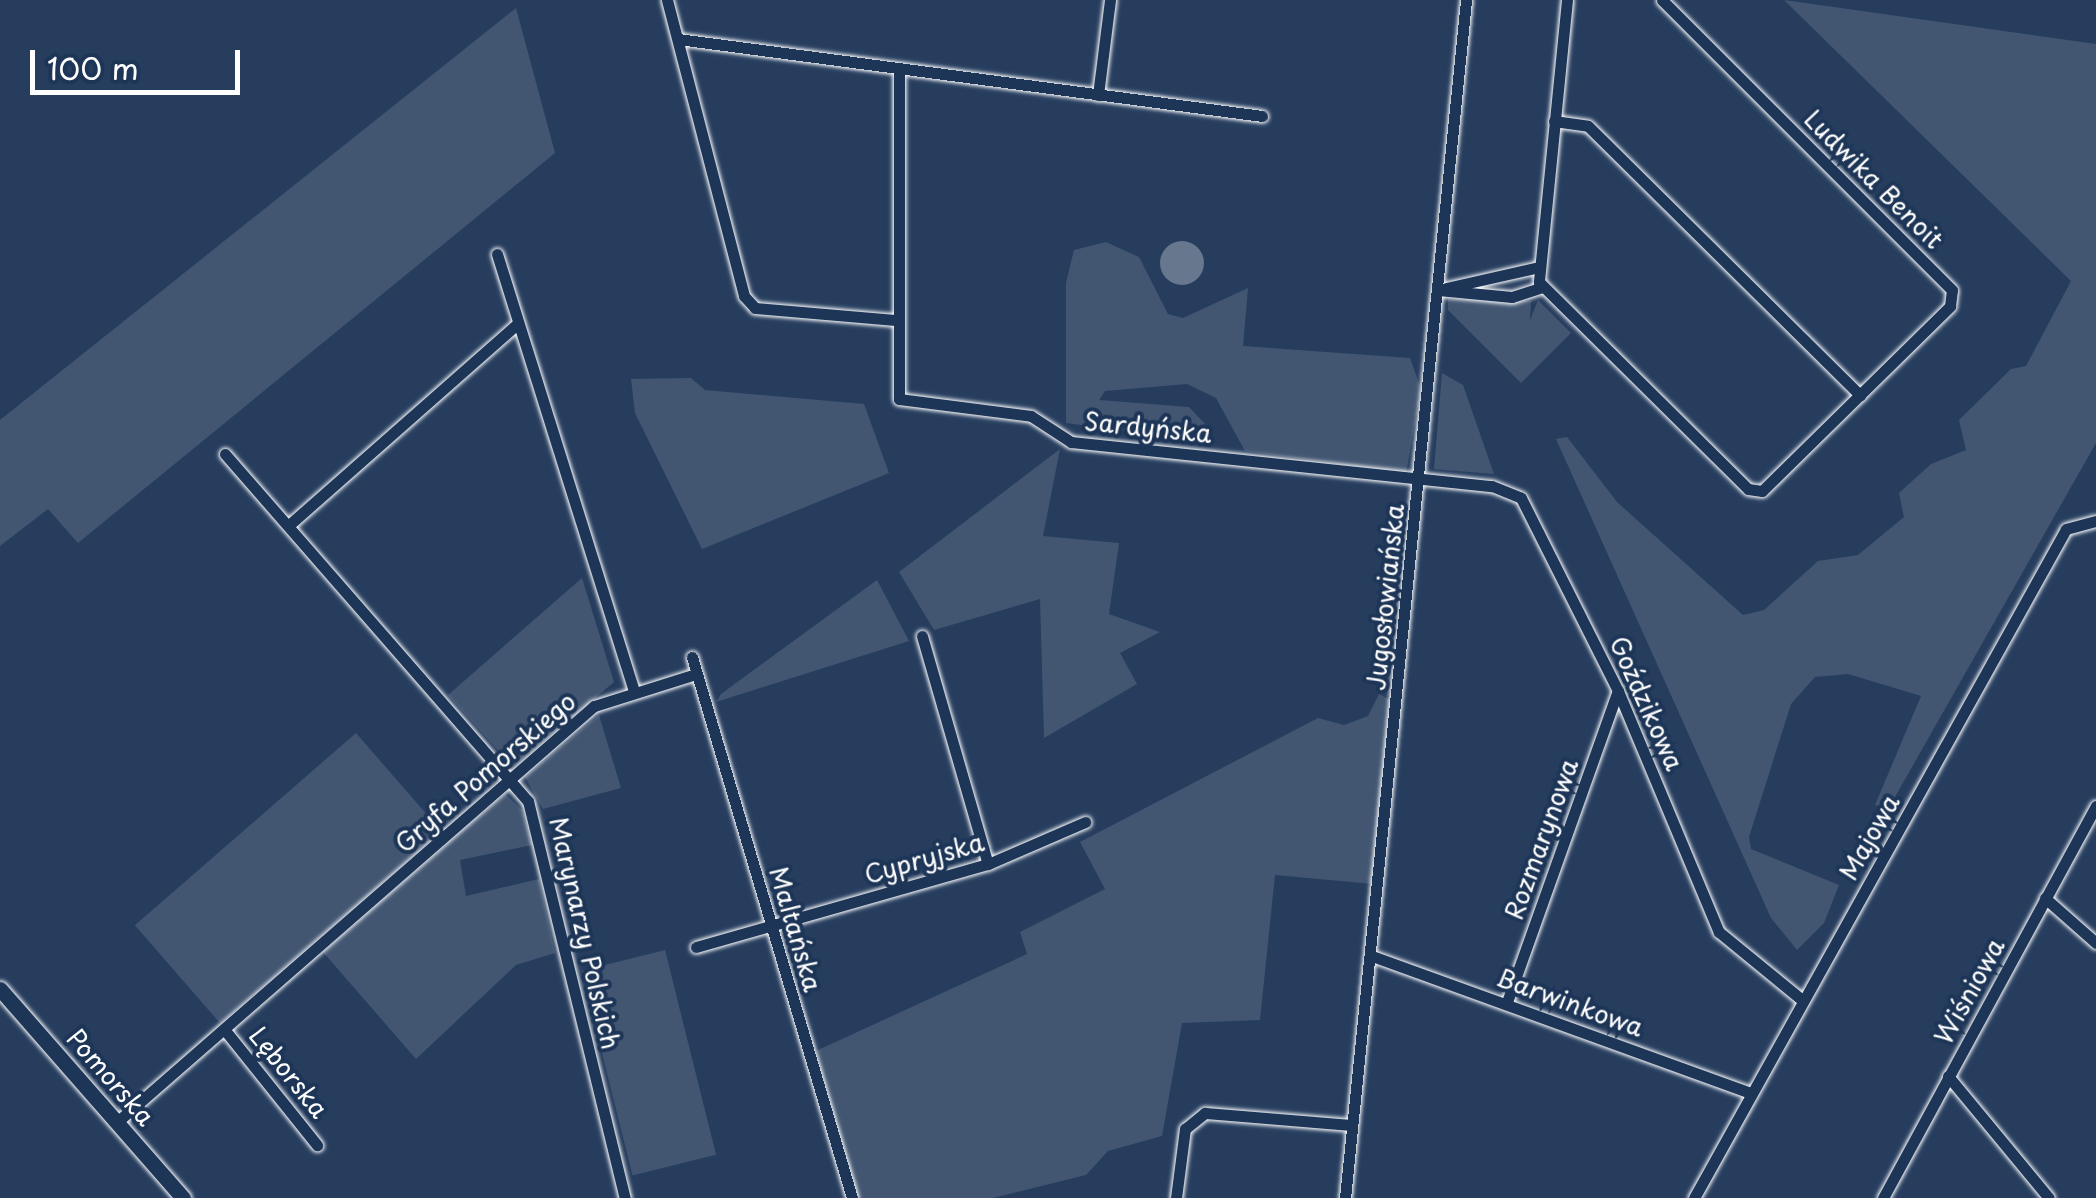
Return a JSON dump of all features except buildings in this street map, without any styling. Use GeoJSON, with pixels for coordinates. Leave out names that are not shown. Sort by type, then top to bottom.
{"type":"FeatureCollection","features":[{"type":"Feature","properties":{"kind":"street"},"geometry":{"type":"LineString","coordinates":[[667,0],[744,296],[755,308],[895,320]]}},
{"type":"Feature","properties":{"kind":"street"},"geometry":{"type":"LineString","coordinates":[[1098,95],[1110,0]]}},
{"type":"Feature","properties":{"kind":"street","name":"Jugosłowiańska"},"geometry":{"type":"LineString","coordinates":[[1345,1198],[1466,0]]}},
{"type":"Feature","properties":{"kind":"street"},"geometry":{"type":"LineString","coordinates":[[1438,290],[1512,296],[1542,286],[1539,267],[1567,0]]}},
{"type":"Feature","properties":{"kind":"street","name":"Ludwika Benoit"},"geometry":{"type":"LineString","coordinates":[[1542,286],[1754,491],[1773,484],[1950,306],[1952,290],[1662,0]]}},
{"type":"Feature","properties":{"kind":"street"},"geometry":{"type":"LineString","coordinates":[[678,38],[1262,116]]}},
{"type":"Feature","properties":{"kind":"street","name":"Sardyńska"},"geometry":{"type":"LineString","coordinates":[[899,70],[895,390],[904,402],[1031,416],[1071,442],[1420,479]]}},
{"type":"Feature","properties":{"kind":"street"},"geometry":{"type":"LineString","coordinates":[[1554,121],[1588,126],[1860,395]]}},
{"type":"Feature","properties":{"kind":"street"},"geometry":{"type":"LineString","coordinates":[[497,254],[634,692],[696,674]]}},
{"type":"Feature","properties":{"kind":"street"},"geometry":{"type":"LineString","coordinates":[[1438,290],[1539,267]]}},
{"type":"Feature","properties":{"kind":"street"},"geometry":{"type":"LineString","coordinates":[[290,525],[518,323]]}},
{"type":"Feature","properties":{"kind":"street","name":"Marynarzy Polskich"},"geometry":{"type":"LineString","coordinates":[[226,454],[510,779],[537,818],[625,1198]]}},
{"type":"Feature","properties":{"kind":"street","name":"Goździkowa"},"geometry":{"type":"LineString","coordinates":[[1420,479],[1505,489],[1532,508],[1618,691],[1720,932],[1801,999]]}},
{"type":"Feature","properties":{"kind":"street","name":"Majowa"},"geometry":{"type":"LineString","coordinates":[[1694,1198],[1801,999],[2066,529],[2096,521]]}},
{"type":"Feature","properties":{"kind":"street"},"geometry":{"type":"LineString","coordinates":[[922,636],[988,864]]}},
{"type":"Feature","properties":{"kind":"street","name":"Maltańska"},"geometry":{"type":"LineString","coordinates":[[692,657],[852,1198]]}},
{"type":"Feature","properties":{"kind":"street","name":"Rozmarynowa"},"geometry":{"type":"LineString","coordinates":[[1506,1002],[1618,691]]}},
{"type":"Feature","properties":{"kind":"street","name":"Gryfa Pomorskiego"},"geometry":{"type":"LineString","coordinates":[[117,1122],[594,706],[634,692]]}},
{"type":"Feature","properties":{"kind":"street","name":"Wiśniowa"},"geometry":{"type":"LineString","coordinates":[[1883,1198],[2096,806]]}},
{"type":"Feature","properties":{"kind":"street","name":"Cypryjska"},"geometry":{"type":"LineString","coordinates":[[696,947],[988,864],[1084,822]]}},
{"type":"Feature","properties":{"kind":"street"},"geometry":{"type":"LineString","coordinates":[[2045,898],[2096,943]]}},
{"type":"Feature","properties":{"kind":"street","name":"Barwinkowa"},"geometry":{"type":"LineString","coordinates":[[1372,956],[1751,1093]]}},
{"type":"Feature","properties":{"kind":"street","name":"Pomorska"},"geometry":{"type":"LineString","coordinates":[[0,989],[184,1198]]}},
{"type":"Feature","properties":{"kind":"street","name":"Lęborska"},"geometry":{"type":"LineString","coordinates":[[224,1029],[317,1145]]}},
{"type":"Feature","properties":{"kind":"street"},"geometry":{"type":"LineString","coordinates":[[1948,1076],[2049,1198]]}},
{"type":"Feature","properties":{"kind":"street"},"geometry":{"type":"LineString","coordinates":[[1176,1198],[1185,1129],[1205,1112],[1352,1125]]}},
{"type":"Feature","properties":{"kind":"shaded area"},"geometry":{"type":"Polygon","coordinates":[[[1784,0],[2096,44],[2096,443],[1887,811],[1875,805],[1921,696],[1848,674],[1815,677],[1791,704],[1749,837],[1751,849],[1839,885],[1824,923],[1797,950],[1771,918],[1556,439],[1567,437],[1617,502],[1743,615],[1764,610],[1818,561],[1858,555],[1904,517],[1899,493],[1931,464],[1966,450],[1959,420],[2011,369],[2026,366],[2071,281],[1784,0]]]}},
{"type":"Feature","properties":{"kind":"shaded area"},"geometry":{"type":"Polygon","coordinates":[[[516,8],[555,153],[78,543],[48,509],[0,546],[0,420],[516,8]]]}},
{"type":"Feature","properties":{"kind":"shaded area"},"geometry":{"type":"Polygon","coordinates":[[[1182,241],[1197,248],[1204,263],[1197,278],[1182,285],[1167,278],[1160,263],[1167,248],[1182,241]]]}},
{"type":"Feature","properties":{"kind":"shaded area"},"geometry":{"type":"Polygon","coordinates":[[[1106,242],[1139,257],[1168,314],[1183,318],[1248,288],[1243,346],[1410,358],[1421,389],[1406,473],[1245,451],[1216,398],[1187,384],[1105,391],[1099,400],[1189,407],[1205,424],[1205,442],[1066,423],[1066,283],[1074,250],[1106,242]]]}},
{"type":"Feature","properties":{"kind":"shaded area"},"geometry":{"type":"Polygon","coordinates":[[[1448,299],[1531,301],[1530,320],[1538,300],[1571,333],[1521,383],[1448,310],[1448,299]]]}},
{"type":"Feature","properties":{"kind":"shaded area"},"geometry":{"type":"Polygon","coordinates":[[[1442,373],[1463,385],[1494,474],[1434,469],[1442,373]]]}},
{"type":"Feature","properties":{"kind":"shaded area"},"geometry":{"type":"Polygon","coordinates":[[[691,378],[705,390],[864,404],[889,473],[702,549],[635,413],[631,379],[691,378]]]}},
{"type":"Feature","properties":{"kind":"shaded area"},"geometry":{"type":"Polygon","coordinates":[[[1060,449],[1043,536],[1119,543],[1109,614],[1160,632],[1120,653],[1137,684],[1044,738],[1040,599],[934,630],[899,572],[1060,449]]]}},
{"type":"Feature","properties":{"kind":"shaded area"},"geometry":{"type":"Polygon","coordinates":[[[582,578],[614,682],[518,763],[507,760],[448,695],[582,578]]]}},
{"type":"Feature","properties":{"kind":"shaded area"},"geometry":{"type":"Polygon","coordinates":[[[877,580],[909,641],[716,702],[721,694],[877,580]]]}},
{"type":"Feature","properties":{"kind":"shaded area"},"geometry":{"type":"Polygon","coordinates":[[[1379,694],[1391,700],[1373,884],[1275,875],[1260,1020],[1182,1023],[1162,1136],[1108,1151],[1086,1175],[993,1198],[858,1198],[816,1051],[1027,954],[1020,932],[1105,889],[1080,842],[1318,718],[1344,725],[1368,716],[1379,694]]]}},
{"type":"Feature","properties":{"kind":"shaded area"},"geometry":{"type":"Polygon","coordinates":[[[599,715],[621,788],[543,809],[525,777],[599,715]]]}},
{"type":"Feature","properties":{"kind":"shaded area"},"geometry":{"type":"Polygon","coordinates":[[[356,733],[441,831],[220,1023],[135,925],[356,733]]]}},
{"type":"Feature","properties":{"kind":"shaded area"},"geometry":{"type":"Polygon","coordinates":[[[505,794],[522,810],[532,845],[460,860],[466,896],[539,879],[555,953],[516,965],[416,1059],[323,952],[505,794]]]}},
{"type":"Feature","properties":{"kind":"shaded area"},"geometry":{"type":"Polygon","coordinates":[[[665,950],[716,1155],[633,1176],[582,971],[665,950]]]}}]}
